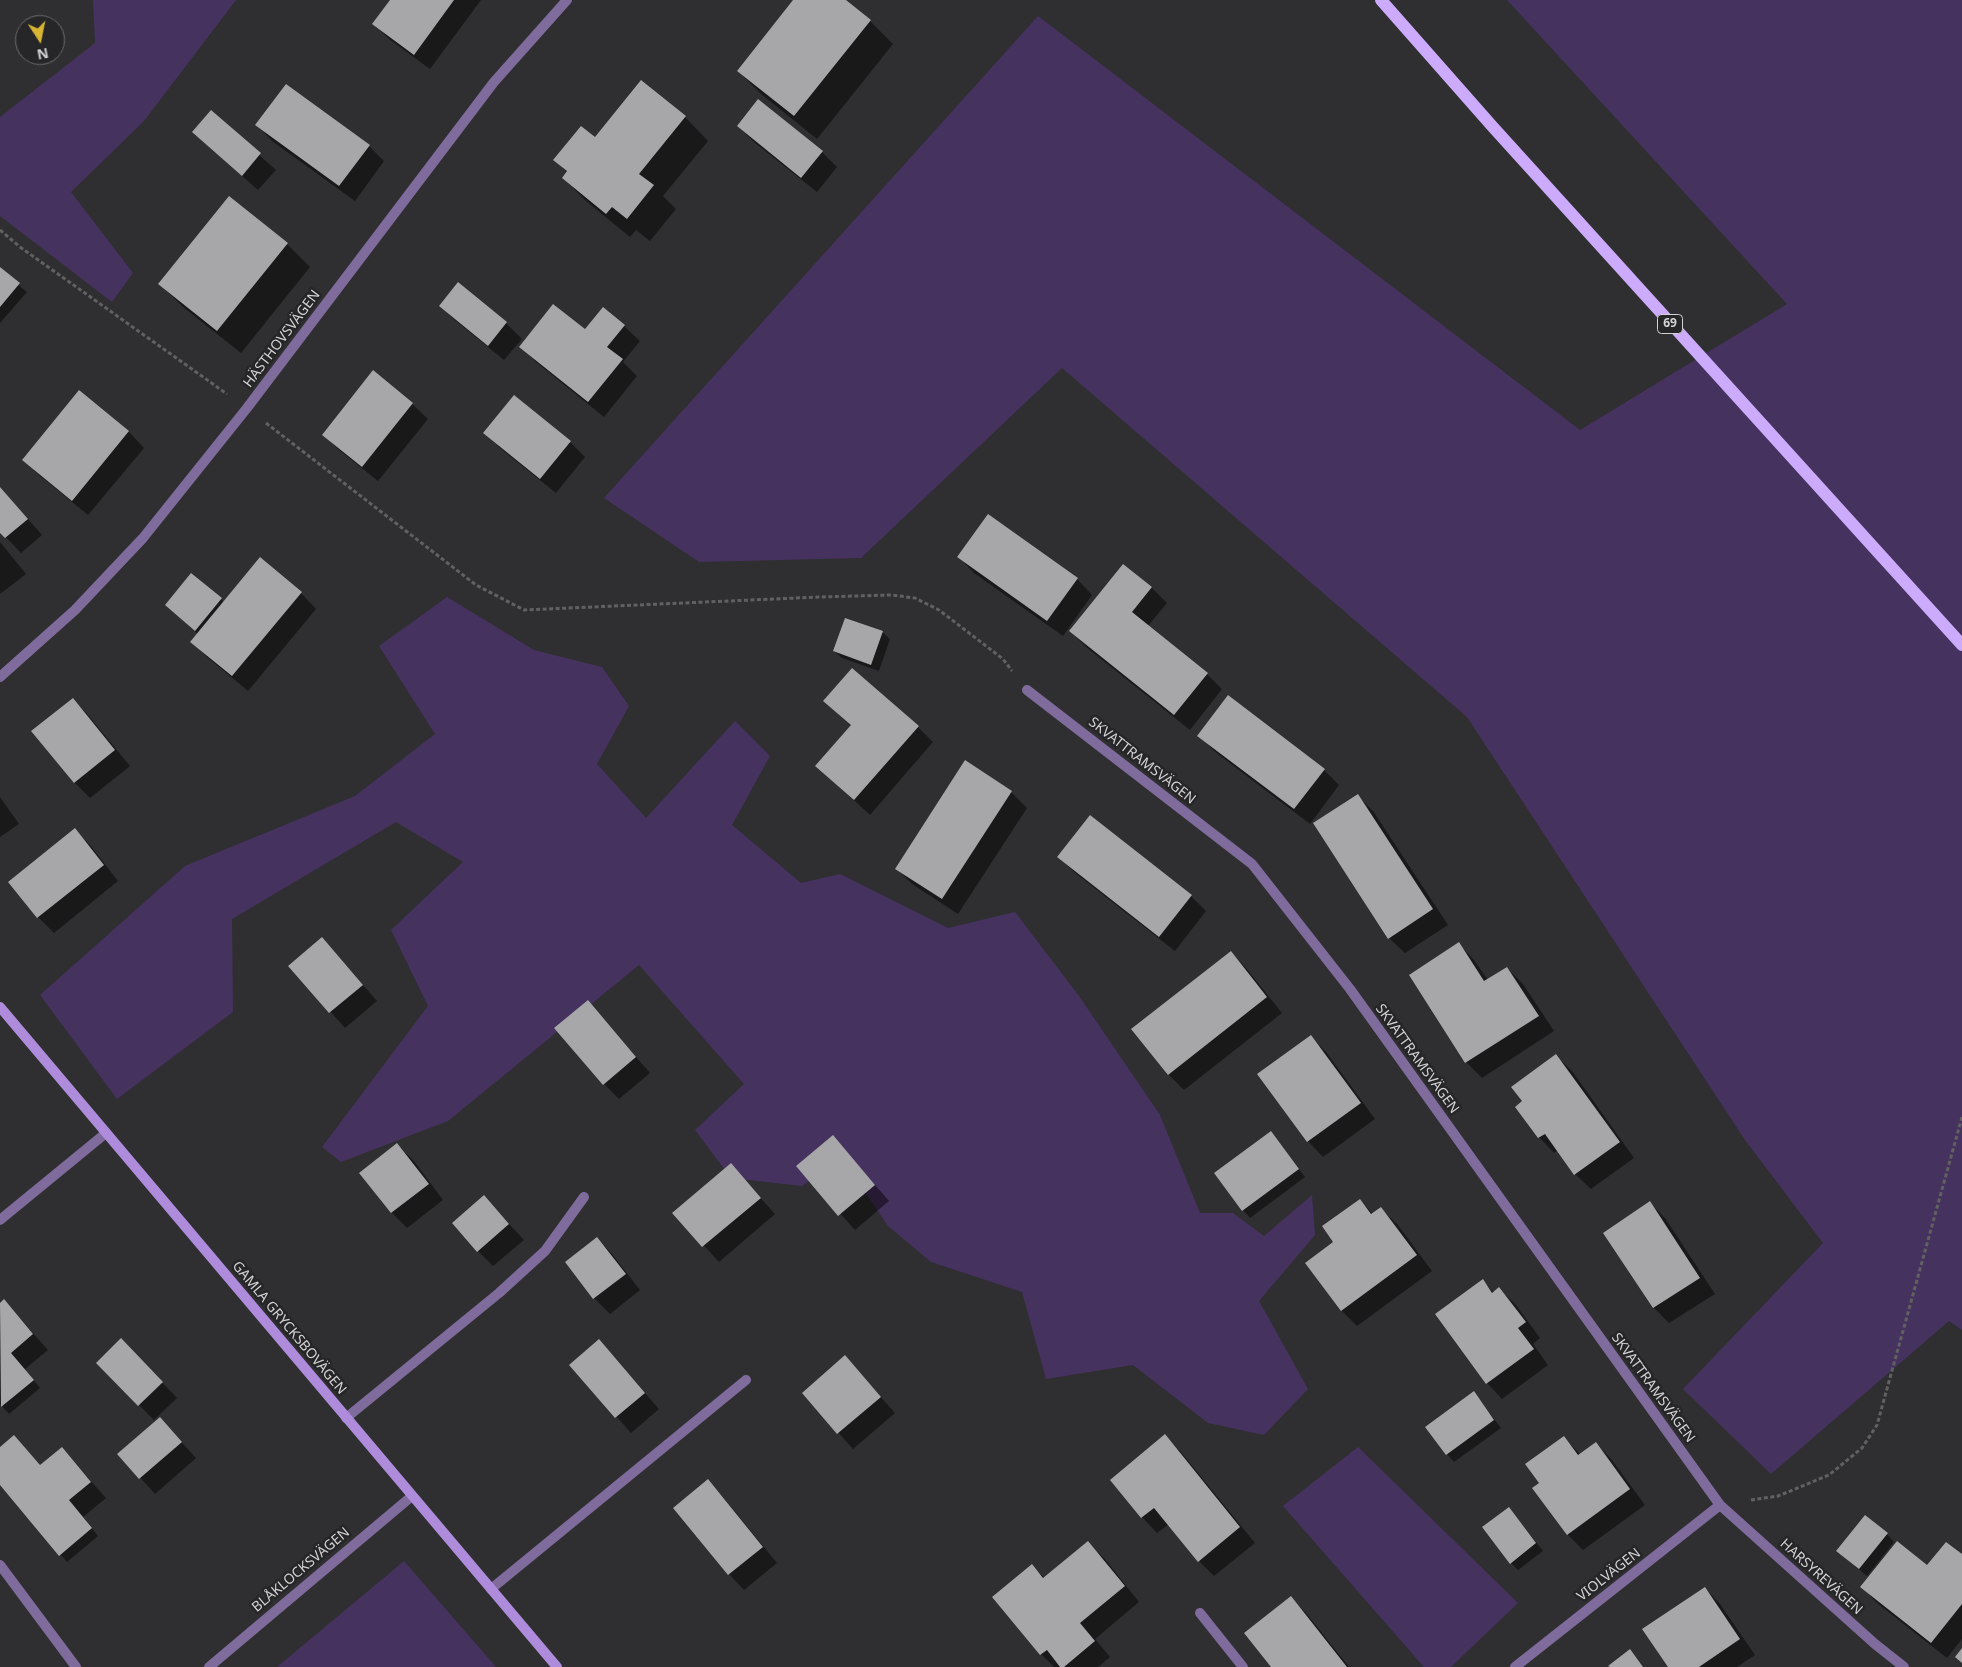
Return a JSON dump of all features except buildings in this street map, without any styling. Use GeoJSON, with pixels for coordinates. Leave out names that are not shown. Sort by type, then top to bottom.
{"type":"FeatureCollection","features":[{"type":"Feature","properties":{"kind":"main road","name":"69"},"geometry":{"type":"LineString","coordinates":[[1381,0],[1492,126],[1962,645]]}},
{"type":"Feature","properties":{"kind":"street","name":"HÄSTHOVSVÄGEN"},"geometry":{"type":"LineString","coordinates":[[0,677],[75,610],[143,538],[247,408],[494,82],[567,0]]}},
{"type":"Feature","properties":{"kind":"street","name":"SKVATTRAMSVÄGEN"},"geometry":{"type":"LineString","coordinates":[[1027,690],[1252,864],[1356,997],[1720,1505]]}},
{"type":"Feature","properties":{"kind":"street","name":"GAMLA GRYCKSBOVÄGEN"},"geometry":{"type":"LineString","coordinates":[[0,1007],[557,1667]]}},
{"type":"Feature","properties":{"kind":"street"},"geometry":{"type":"LineString","coordinates":[[0,1220],[106,1133]]}},
{"type":"Feature","properties":{"kind":"street"},"geometry":{"type":"LineString","coordinates":[[346,1418],[499,1293],[545,1251],[584,1197]]}},
{"type":"Feature","properties":{"kind":"street"},"geometry":{"type":"LineString","coordinates":[[491,1589],[746,1380]]}},
{"type":"Feature","properties":{"kind":"street","name":"BLÅKLOCKSVÄGEN"},"geometry":{"type":"LineString","coordinates":[[209,1667],[412,1496]]}},
{"type":"Feature","properties":{"kind":"street","name":"VIOLVÄGEN"},"geometry":{"type":"LineString","coordinates":[[1515,1667],[1720,1505]]}},
{"type":"Feature","properties":{"kind":"street","name":"HARSYREVÄGEN"},"geometry":{"type":"LineString","coordinates":[[1720,1505],[1867,1637],[1904,1667]]}},
{"type":"Feature","properties":{"kind":"street"},"geometry":{"type":"LineString","coordinates":[[0,1565],[76,1667]]}},
{"type":"Feature","properties":{"kind":"street"},"geometry":{"type":"LineString","coordinates":[[1200,1612],[1243,1667]]}},
{"type":"Feature","properties":{"kind":"path"},"geometry":{"type":"LineString","coordinates":[[0,230],[20,247],[247,408],[476,585],[524,610],[819,597],[891,596],[915,598],[939,610],[1003,659],[1027,690]]}},
{"type":"Feature","properties":{"kind":"path"},"geometry":{"type":"LineString","coordinates":[[1720,1505],[1778,1496],[1829,1475],[1862,1448],[1877,1425],[1962,1117]]}},
{"type":"Feature","properties":{"kind":"shaded area"},"geometry":{"type":"Polygon","coordinates":[[[93,0],[236,0],[144,121],[71,192],[133,273],[112,302],[0,216],[0,117],[95,43],[93,0]]]}},
{"type":"Feature","properties":{"kind":"shaded area"},"geometry":{"type":"Polygon","coordinates":[[[1507,0],[1962,0],[1962,1330],[1949,1321],[1771,1474],[1683,1389],[1823,1243],[1745,1140],[1467,717],[1062,368],[861,558],[699,562],[604,498],[1038,16],[1580,430],[1787,304],[1507,0]]]}},
{"type":"Feature","properties":{"kind":"shaded area"},"geometry":{"type":"Polygon","coordinates":[[[447,597],[534,650],[602,667],[629,706],[597,764],[646,818],[735,721],[770,756],[732,825],[801,883],[840,874],[948,928],[1015,912],[1079,996],[1160,1115],[1200,1213],[1233,1213],[1264,1236],[1312,1195],[1315,1235],[1259,1301],[1308,1389],[1264,1435],[1208,1423],[1133,1365],[1046,1379],[1022,1292],[931,1262],[888,1226],[841,1157],[802,1186],[731,1178],[695,1130],[744,1084],[639,965],[448,1121],[341,1162],[322,1147],[428,1006],[391,930],[463,862],[396,822],[232,919],[233,1012],[117,1099],[40,995],[185,866],[355,796],[435,734],[379,646],[447,597]]]}},
{"type":"Feature","properties":{"kind":"shaded area"},"geometry":{"type":"Polygon","coordinates":[[[1358,1447],[1518,1603],[1451,1667],[1424,1667],[1283,1506],[1358,1447]]]}},
{"type":"Feature","properties":{"kind":"shaded area"},"geometry":{"type":"Polygon","coordinates":[[[404,1561],[496,1667],[277,1667],[404,1561]]]}}]}
